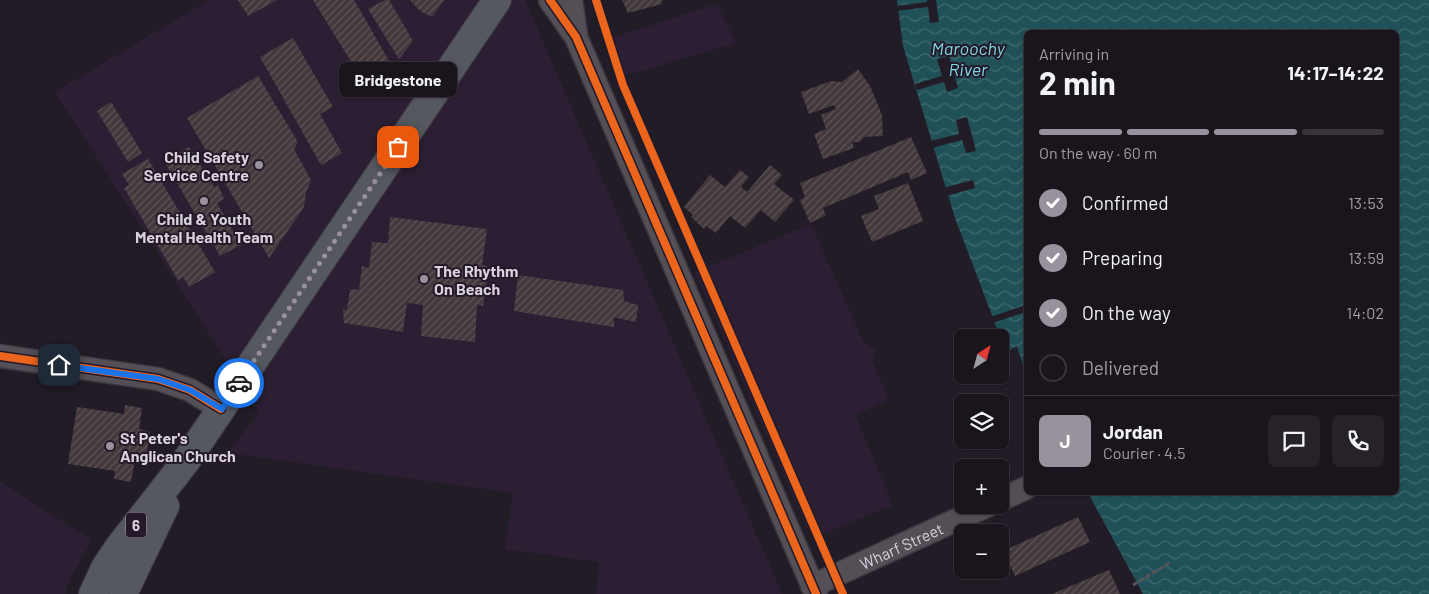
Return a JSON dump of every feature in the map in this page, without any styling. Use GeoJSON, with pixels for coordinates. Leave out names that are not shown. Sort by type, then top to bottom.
{"type":"FeatureCollection","features":[{"type":"Feature","properties":{"kind":"main road","name":"6"},"geometry":{"type":"LineString","coordinates":[[93,594],[105,568],[118,547],[186,461],[497,0]]}},
{"type":"Feature","properties":{"kind":"main road","name":"6"},"geometry":{"type":"LineString","coordinates":[[123,594],[186,461]]}},
{"type":"Feature","properties":{"kind":"street"},"geometry":{"type":"LineString","coordinates":[[550,0],[576,37],[814,590]]}},
{"type":"Feature","properties":{"kind":"street"},"geometry":{"type":"LineString","coordinates":[[571,0],[576,37]]}},
{"type":"Feature","properties":{"kind":"street"},"geometry":{"type":"LineString","coordinates":[[0,356],[158,379],[190,390],[222,409]]}},
{"type":"Feature","properties":{"kind":"street"},"geometry":{"type":"LineString","coordinates":[[1009,496],[1024,489]]}},
{"type":"Feature","properties":{"kind":"street","name":"Wharf Street"},"geometry":{"type":"LineString","coordinates":[[814,590],[970,514]]}},
{"type":"Feature","properties":{"kind":"path"},"geometry":{"type":"LineString","coordinates":[[1133,585],[1171,562]]}},
{"type":"Feature","properties":{"kind":"shaded area"},"geometry":{"type":"Polygon","coordinates":[[[209,0],[525,0],[782,594],[596,594],[599,562],[505,549],[513,493],[228,453],[259,412],[55,92],[209,0]]]}},
{"type":"Feature","properties":{"kind":"shaded area"},"geometry":{"type":"Polygon","coordinates":[[[717,4],[736,43],[625,76],[611,38],[717,4]]]}},
{"type":"Feature","properties":{"kind":"shaded area"},"geometry":{"type":"Polygon","coordinates":[[[811,224],[864,343],[876,350],[872,361],[889,400],[855,415],[893,505],[822,534],[807,528],[695,272],[811,224]]]}},
{"type":"Feature","properties":{"kind":"shaded area"},"geometry":{"type":"Polygon","coordinates":[[[0,482],[92,540],[70,579],[65,594],[0,594],[0,482]]]}},
{"type":"Feature","properties":{"kind":"water","name":"Maroochy River"},"geometry":{"type":"Polygon","coordinates":[[[897,0],[1429,0],[1429,594],[1143,594],[1089,495],[1399,495],[1399,30],[1024,30],[1024,369],[1017,346],[1009,350],[1009,329],[997,329],[955,218],[903,46],[897,0]]]}},
{"type":"Feature","properties":{"kind":"pier"},"geometry":{"type":"Polygon","coordinates":[[[927,0],[936,0],[939,22],[930,23],[928,7],[896,11],[896,6],[927,2],[927,0]]]}},
{"type":"Feature","properties":{"kind":"pier"},"geometry":{"type":"Polygon","coordinates":[[[949,56],[958,88],[947,92],[944,82],[917,90],[915,84],[942,76],[937,59],[949,56]]]}},
{"type":"Feature","properties":{"kind":"pier"},"geometry":{"type":"Polygon","coordinates":[[[967,117],[976,151],[966,153],[962,140],[932,148],[930,141],[959,134],[956,120],[967,117]]]}},
{"type":"Feature","properties":{"kind":"pier"},"geometry":{"type":"Polygon","coordinates":[[[973,180],[975,188],[946,196],[943,188],[973,180]]]}},
{"type":"Feature","properties":{"kind":"pier"},"geometry":{"type":"Polygon","coordinates":[[[1024,306],[1024,313],[992,323],[990,317],[1024,306]]]}},
{"type":"Feature","properties":{"kind":"building"},"geometry":{"type":"Polygon","coordinates":[[[238,0],[277,0],[248,16],[238,0]]]}},
{"type":"Feature","properties":{"kind":"building"},"geometry":{"type":"Polygon","coordinates":[[[313,0],[354,0],[392,66],[363,81],[313,0]]]}},
{"type":"Feature","properties":{"kind":"building"},"geometry":{"type":"Polygon","coordinates":[[[385,0],[389,0],[413,41],[399,59],[368,9],[385,0]]]}},
{"type":"Feature","properties":{"kind":"building"},"geometry":{"type":"Polygon","coordinates":[[[410,0],[444,0],[432,17],[420,11],[410,0]]]}},
{"type":"Feature","properties":{"kind":"building"},"geometry":{"type":"Polygon","coordinates":[[[622,0],[662,0],[662,4],[628,13],[622,0]]]}},
{"type":"Feature","properties":{"kind":"building"},"geometry":{"type":"Polygon","coordinates":[[[293,38],[333,107],[320,114],[342,153],[321,165],[260,57],[293,38]]]}},
{"type":"Feature","properties":{"kind":"building"},"geometry":{"type":"Polygon","coordinates":[[[858,69],[870,86],[882,115],[883,136],[864,137],[860,142],[852,142],[854,148],[823,159],[814,134],[826,129],[821,115],[836,109],[834,105],[809,114],[801,92],[831,81],[842,82],[858,69]]]}},
{"type":"Feature","properties":{"kind":"building","name":"Child Safety Service Centre"},"geometry":{"type":"Polygon","coordinates":[[[258,76],[298,142],[294,149],[311,180],[306,193],[304,207],[269,258],[187,118],[258,76]]]}},
{"type":"Feature","properties":{"kind":"building"},"geometry":{"type":"Polygon","coordinates":[[[111,102],[142,153],[128,162],[97,111],[111,102]]]}},
{"type":"Feature","properties":{"kind":"building"},"geometry":{"type":"Polygon","coordinates":[[[911,137],[927,173],[911,180],[908,172],[823,208],[826,215],[810,223],[800,200],[805,197],[800,183],[911,137]]]}},
{"type":"Feature","properties":{"kind":"building","name":"Child & Youth Mental Health Team"},"geometry":{"type":"Polygon","coordinates":[[[189,147],[214,187],[218,185],[224,199],[217,203],[241,245],[220,256],[164,161],[189,147]]]}},
{"type":"Feature","properties":{"kind":"building"},"geometry":{"type":"Polygon","coordinates":[[[148,159],[215,272],[189,287],[183,277],[178,280],[124,188],[129,185],[122,174],[148,159]]]}},
{"type":"Feature","properties":{"kind":"building"},"geometry":{"type":"Polygon","coordinates":[[[770,165],[782,175],[774,184],[794,200],[775,222],[761,210],[745,228],[730,216],[716,233],[706,226],[704,229],[691,217],[693,215],[684,207],[710,175],[725,187],[740,170],[749,177],[741,187],[747,192],[770,165]]]}},
{"type":"Feature","properties":{"kind":"building"},"geometry":{"type":"Polygon","coordinates":[[[908,183],[923,221],[872,242],[861,216],[879,209],[874,196],[908,183]]]}},
{"type":"Feature","properties":{"kind":"building","name":"The Rhythm On Beach"},"geometry":{"type":"Polygon","coordinates":[[[390,217],[487,229],[482,265],[489,267],[483,306],[477,305],[475,342],[421,336],[423,305],[407,303],[403,332],[344,323],[343,309],[347,310],[350,289],[359,290],[362,266],[369,268],[372,242],[388,243],[390,217]]]}},
{"type":"Feature","properties":{"kind":"building"},"geometry":{"type":"Polygon","coordinates":[[[518,275],[623,290],[624,301],[638,305],[636,322],[614,317],[614,327],[514,311],[518,275]]]}},
{"type":"Feature","properties":{"kind":"building","name":"St Peter's Anglican Church"},"geometry":{"type":"Polygon","coordinates":[[[125,405],[142,408],[139,429],[150,432],[146,461],[135,460],[131,482],[114,479],[115,471],[68,464],[77,407],[124,414],[125,405]]]}},
{"type":"Feature","properties":{"kind":"building"},"geometry":{"type":"Polygon","coordinates":[[[1078,517],[1090,542],[1015,576],[1009,564],[1009,548],[1078,517]]]}},
{"type":"Feature","properties":{"kind":"building"},"geometry":{"type":"Polygon","coordinates":[[[1109,570],[1120,594],[1052,594],[1109,570]]]}},
{"type":"Feature","properties":{"kind":"cycle path"},"geometry":{"type":"LineString","coordinates":[[550,0],[576,37],[816,594]]}},
{"type":"Feature","properties":{"kind":"cycle path"},"geometry":{"type":"LineString","coordinates":[[596,0],[623,85],[843,594]]}},
{"type":"Feature","properties":{"kind":"cycle path"},"geometry":{"type":"LineString","coordinates":[[0,356],[158,379],[190,390],[221,409]]}},
{"type":"Feature","properties":{"kind":"way so far"},"geometry":{"type":"LineString","coordinates":[[239,383],[398,147]]}},
{"type":"Feature","properties":{"kind":"place","name":"Bridgestone"},"geometry":{"type":"Point","coordinates":[398,147]}},
{"type":"Feature","properties":{"kind":"place","name":"Child Safety Service Centre"},"geometry":{"type":"Point","coordinates":[259,165]}},
{"type":"Feature","properties":{"kind":"place","name":"Child & Youth Mental Health Team"},"geometry":{"type":"Point","coordinates":[204,201]}},
{"type":"Feature","properties":{"kind":"place","name":"The Rhythm On Beach"},"geometry":{"type":"Point","coordinates":[424,279]}},
{"type":"Feature","properties":{"kind":"place","name":"St Peter's Anglican Church"},"geometry":{"type":"Point","coordinates":[110,446]}},
{"type":"Feature","properties":{"kind":"route"},"geometry":{"type":"LineString","coordinates":[[59,365],[158,379],[190,390],[222,409],[239,383]]}}]}
